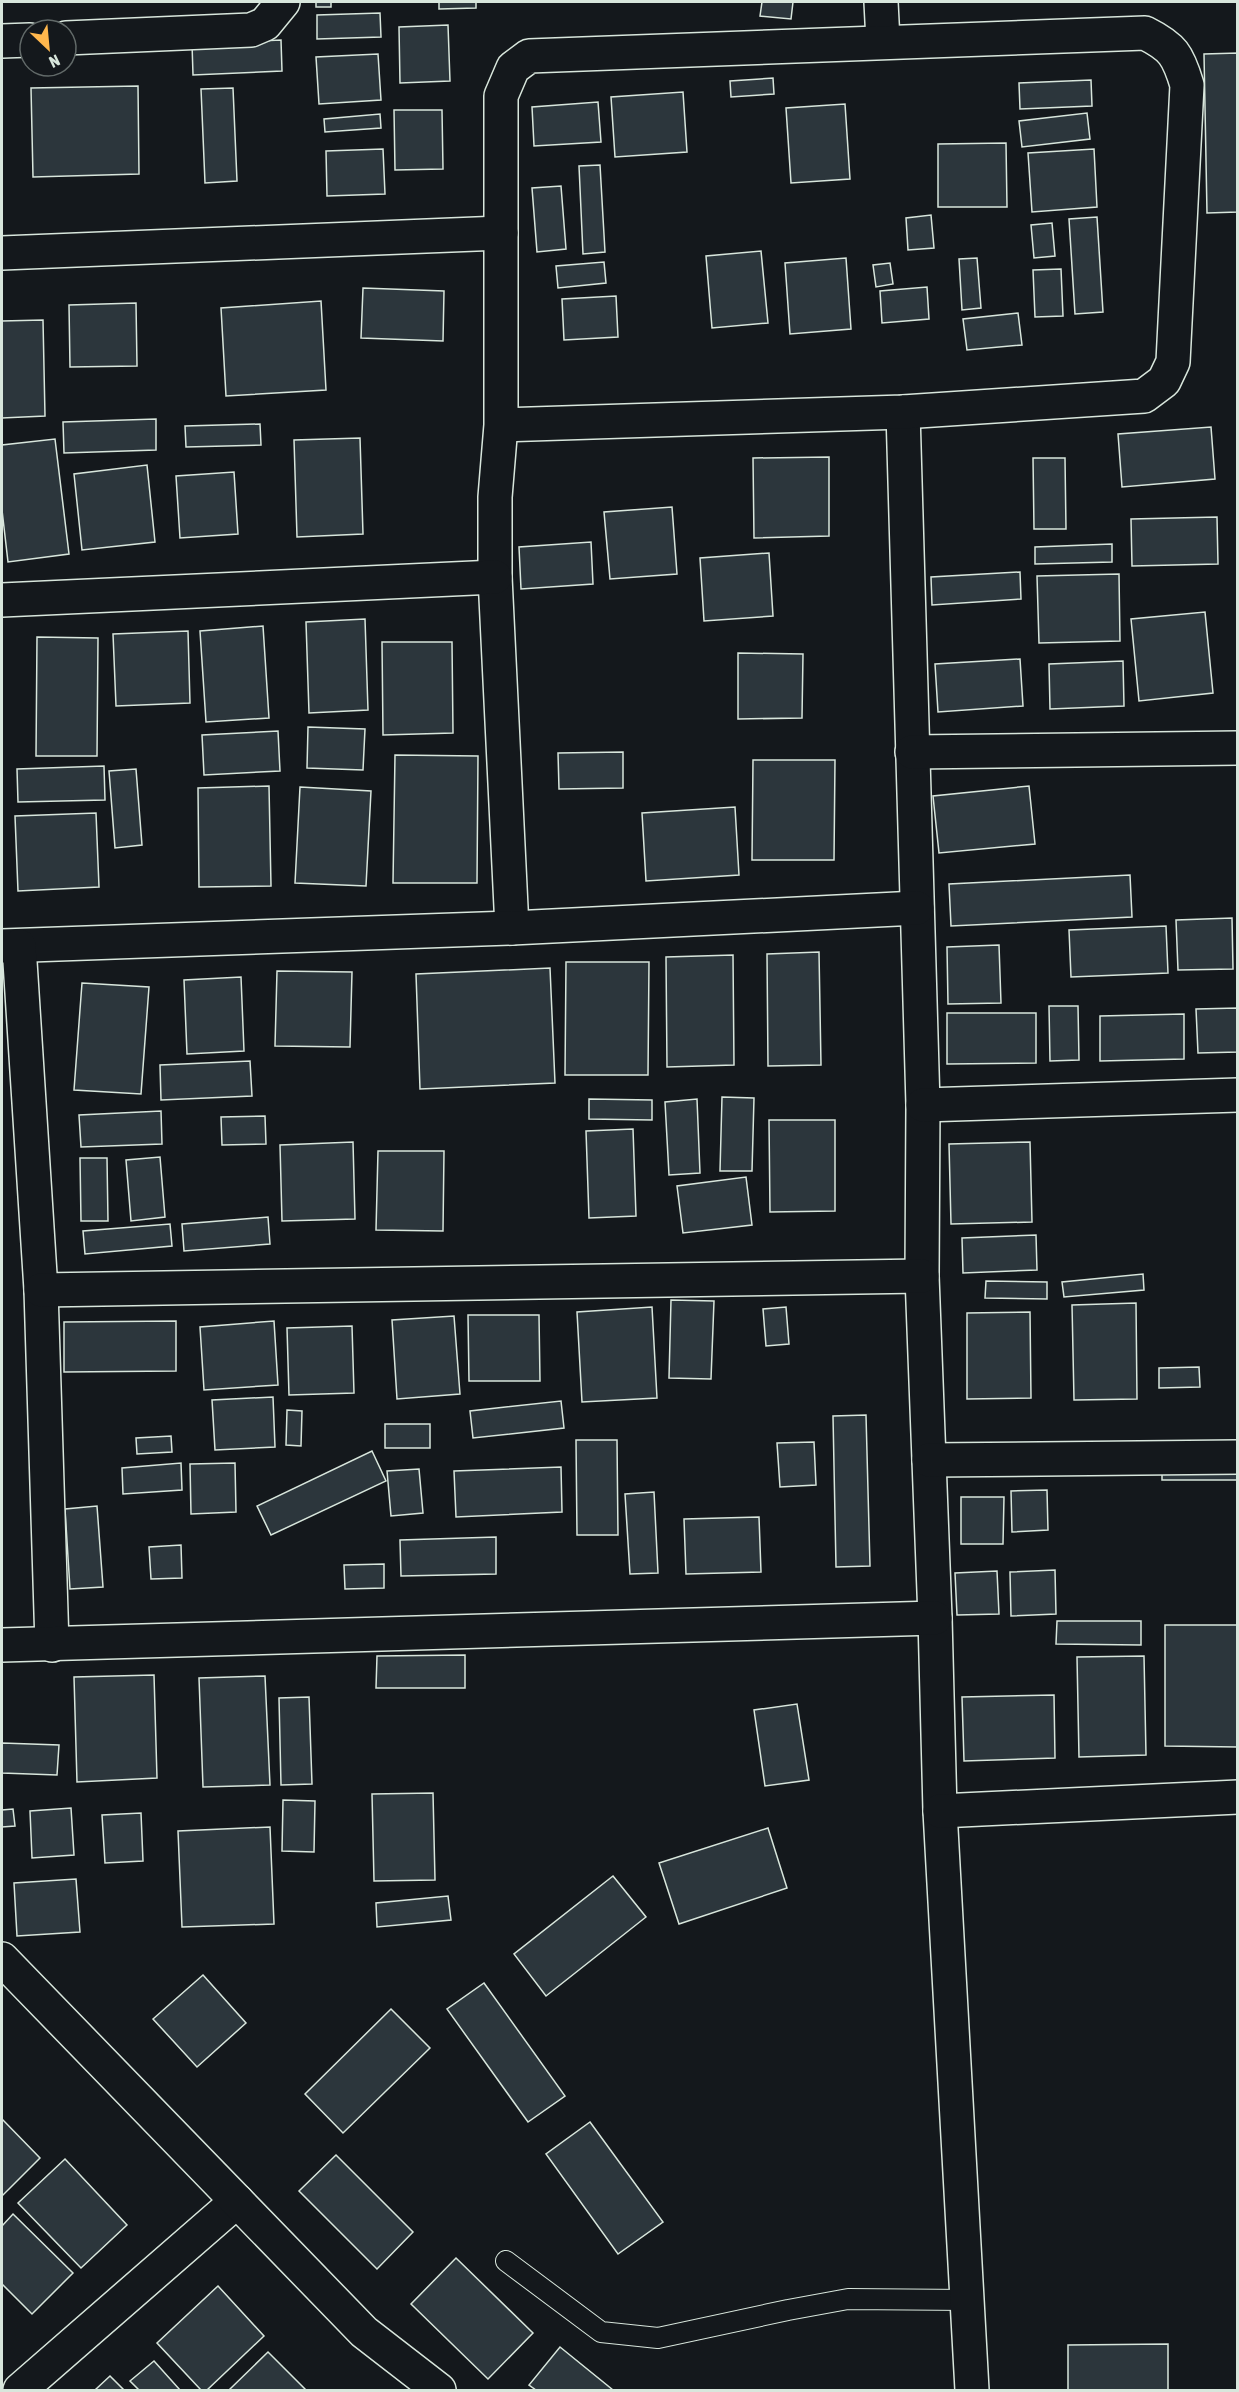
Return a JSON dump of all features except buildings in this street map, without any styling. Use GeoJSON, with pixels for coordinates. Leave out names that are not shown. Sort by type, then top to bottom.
{"type":"FeatureCollection","features":[{"type":"Feature","properties":{"kind":"street"},"geometry":{"type":"LineString","coordinates":[[78,37],[250,30],[265,24],[283,2]]}},
{"type":"Feature","properties":{"kind":"street"},"geometry":{"type":"LineString","coordinates":[[881,2],[883,41]]}},
{"type":"Feature","properties":{"kind":"street"},"geometry":{"type":"LineString","coordinates":[[501,424],[903,412],[1144,396],[1164,381],[1173,362],[1187,85],[1180,61],[1164,43],[1145,33],[530,56],[513,68],[501,96],[501,424],[495,497],[495,577],[512,928]]}},
{"type":"Feature","properties":{"kind":"street"},"geometry":{"type":"LineString","coordinates":[[2,41],[18,40]]}},
{"type":"Feature","properties":{"kind":"street"},"geometry":{"type":"LineString","coordinates":[[2,253],[501,233]]}},
{"type":"Feature","properties":{"kind":"street"},"geometry":{"type":"LineString","coordinates":[[903,412],[923,1105],[922,1276],[940,1811],[972,2391]]}},
{"type":"Feature","properties":{"kind":"street"},"geometry":{"type":"LineString","coordinates":[[2,600],[495,577]]}},
{"type":"Feature","properties":{"kind":"street"},"geometry":{"type":"LineString","coordinates":[[912,752],[1238,748]]}},
{"type":"Feature","properties":{"kind":"street"},"geometry":{"type":"LineString","coordinates":[[52,1645],[41,1290],[10,946],[512,928],[918,908]]}},
{"type":"Feature","properties":{"kind":"street"},"geometry":{"type":"LineString","coordinates":[[923,1105],[1238,1095]]}},
{"type":"Feature","properties":{"kind":"street"},"geometry":{"type":"LineString","coordinates":[[41,1290],[922,1276]]}},
{"type":"Feature","properties":{"kind":"street"},"geometry":{"type":"LineString","coordinates":[[929,1460],[1238,1457]]}},
{"type":"Feature","properties":{"kind":"street"},"geometry":{"type":"LineString","coordinates":[[2,1645],[935,1618]]}},
{"type":"Feature","properties":{"kind":"street"},"geometry":{"type":"LineString","coordinates":[[940,1811],[1238,1797]]}},
{"type":"Feature","properties":{"kind":"street"},"geometry":{"type":"LineString","coordinates":[[2,1959],[364,2331],[439,2391]]}},
{"type":"Feature","properties":{"kind":"street"},"geometry":{"type":"LineString","coordinates":[[20,2391],[237,2201]]}},
{"type":"Feature","properties":{"kind":"lane"},"geometry":{"type":"LineString","coordinates":[[506,2260],[601,2332],[658,2338],[848,2299],[966,2300]]}}]}
